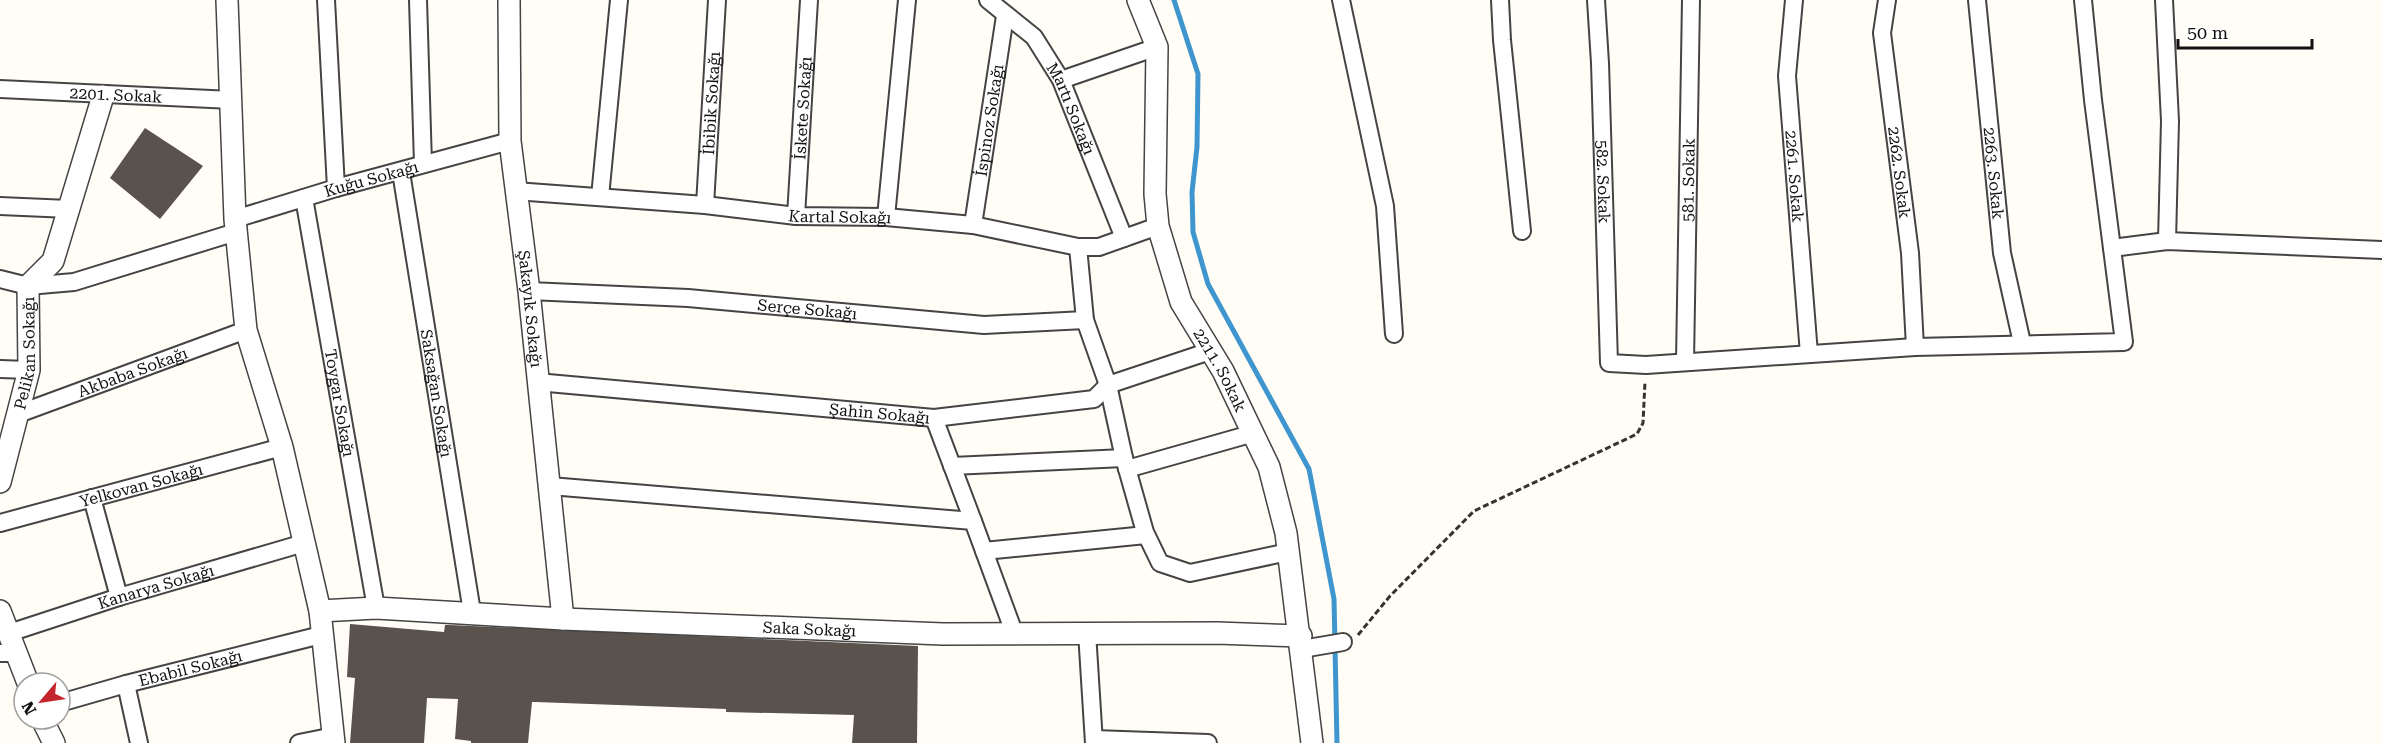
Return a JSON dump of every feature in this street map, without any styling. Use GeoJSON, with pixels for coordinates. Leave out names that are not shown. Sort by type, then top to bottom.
{"type":"FeatureCollection","features":[{"type":"Feature","properties":{"kind":"street"},"geometry":{"type":"LineString","coordinates":[[227,0],[235,226],[246,330],[282,447],[320,611],[334,739],[299,743]]}},
{"type":"Feature","properties":{"kind":"street"},"geometry":{"type":"LineString","coordinates":[[326,0],[336,188]]}},
{"type":"Feature","properties":{"kind":"street"},"geometry":{"type":"LineString","coordinates":[[418,0],[423,164]]}},
{"type":"Feature","properties":{"kind":"street","name":"Şakayık Sokağı"},"geometry":{"type":"LineString","coordinates":[[509,0],[510,141],[514,191],[529,291],[563,619]]}},
{"type":"Feature","properties":{"kind":"street"},"geometry":{"type":"LineString","coordinates":[[600,197],[619,0]]}},
{"type":"Feature","properties":{"kind":"street","name":"İbibik Sokağı"},"geometry":{"type":"LineString","coordinates":[[705,205],[717,0]]}},
{"type":"Feature","properties":{"kind":"street","name":"İskete Sokağı"},"geometry":{"type":"LineString","coordinates":[[796,216],[808,0]]}},
{"type":"Feature","properties":{"kind":"street"},"geometry":{"type":"LineString","coordinates":[[886,217],[908,0]]}},
{"type":"Feature","properties":{"kind":"street","name":"Martı Sokağı"},"geometry":{"type":"LineString","coordinates":[[988,0],[1005,16],[1034,37],[1061,80],[1124,238]]}},
{"type":"Feature","properties":{"kind":"street","name":"2211. Sokak"},"geometry":{"type":"LineString","coordinates":[[1138,0],[1157,47],[1155,194],[1158,226],[1181,302],[1210,351],[1269,467],[1286,533],[1308,644],[1312,743]]}},
{"type":"Feature","properties":{"kind":"street"},"geometry":{"type":"LineString","coordinates":[[1341,0],[1385,206],[1394,334]]}},
{"type":"Feature","properties":{"kind":"street"},"geometry":{"type":"LineString","coordinates":[[1500,0],[1502,40],[1522,231]]}},
{"type":"Feature","properties":{"kind":"street","name":"582. Sokak"},"geometry":{"type":"LineString","coordinates":[[1596,0],[1609,363],[1646,365]]}},
{"type":"Feature","properties":{"kind":"street","name":"581. Sokak"},"geometry":{"type":"LineString","coordinates":[[1685,363],[1691,0]]}},
{"type":"Feature","properties":{"kind":"street","name":"2261. Sokak"},"geometry":{"type":"LineString","coordinates":[[1794,0],[1786,76],[1809,354]]}},
{"type":"Feature","properties":{"kind":"street","name":"2262. Sokak"},"geometry":{"type":"LineString","coordinates":[[1887,0],[1882,33],[1910,253],[1915,347]]}},
{"type":"Feature","properties":{"kind":"street","name":"2263. Sokak"},"geometry":{"type":"LineString","coordinates":[[1977,0],[2002,253],[2022,343]]}},
{"type":"Feature","properties":{"kind":"street"},"geometry":{"type":"LineString","coordinates":[[1646,365],[1915,347],[2124,342],[2092,100],[2083,0]]}},
{"type":"Feature","properties":{"kind":"street"},"geometry":{"type":"LineString","coordinates":[[2164,0],[2170,121],[2167,241]]}},
{"type":"Feature","properties":{"kind":"street","name":"İspinoz Sokağı"},"geometry":{"type":"LineString","coordinates":[[973,225],[1005,16]]}},
{"type":"Feature","properties":{"kind":"street"},"geometry":{"type":"LineString","coordinates":[[1061,80],[1157,47]]}},
{"type":"Feature","properties":{"kind":"street","name":"2201. Sokak"},"geometry":{"type":"LineString","coordinates":[[0,89],[103,96],[232,100]]}},
{"type":"Feature","properties":{"kind":"street","name":"Pelikan Sokağı"},"geometry":{"type":"LineString","coordinates":[[1,470],[29,370],[28,286],[53,261],[103,96]]}},
{"type":"Feature","properties":{"kind":"street","name":"Kuğu Sokağı"},"geometry":{"type":"LineString","coordinates":[[0,279],[28,286],[74,282],[235,226],[304,198],[510,141]]}},
{"type":"Feature","properties":{"kind":"street","name":"Saksağan Sokağı"},"geometry":{"type":"LineString","coordinates":[[401,172],[472,612]]}},
{"type":"Feature","properties":{"kind":"street","name":"Kartal Sokağı"},"geometry":{"type":"LineString","coordinates":[[514,191],[705,205],[796,216],[886,217],[973,225],[1078,247],[1099,247],[1158,226]]}},
{"type":"Feature","properties":{"kind":"street","name":"Toygar Sokağı"},"geometry":{"type":"LineString","coordinates":[[304,198],[376,608]]}},
{"type":"Feature","properties":{"kind":"street"},"geometry":{"type":"LineString","coordinates":[[0,206],[69,208]]}},
{"type":"Feature","properties":{"kind":"street"},"geometry":{"type":"LineString","coordinates":[[2112,248],[2167,241],[2382,250]]}},
{"type":"Feature","properties":{"kind":"street"},"geometry":{"type":"LineString","coordinates":[[1078,247],[1085,320],[1108,385],[1146,535],[1161,564],[1190,573],[1288,552]]}},
{"type":"Feature","properties":{"kind":"street","name":"Serçe Sokağı"},"geometry":{"type":"LineString","coordinates":[[529,291],[688,298],[984,325],[1085,320]]}},
{"type":"Feature","properties":{"kind":"street","name":"Akbaba Sokağı"},"geometry":{"type":"LineString","coordinates":[[18,414],[246,330]]}},
{"type":"Feature","properties":{"kind":"street","name":"Şahin Sokağı"},"geometry":{"type":"LineString","coordinates":[[537,382],[934,418],[1094,399],[1108,385],[1210,351]]}},
{"type":"Feature","properties":{"kind":"street"},"geometry":{"type":"LineString","coordinates":[[0,369],[29,370]]}},
{"type":"Feature","properties":{"kind":"street"},"geometry":{"type":"LineString","coordinates":[[934,418],[1015,635]]}},
{"type":"Feature","properties":{"kind":"street"},"geometry":{"type":"LineString","coordinates":[[952,466],[1126,463],[1254,434]]}},
{"type":"Feature","properties":{"kind":"street","name":"Yelkovan Sokağı"},"geometry":{"type":"LineString","coordinates":[[0,523],[282,447]]}},
{"type":"Feature","properties":{"kind":"street"},"geometry":{"type":"LineString","coordinates":[[550,486],[973,520]]}},
{"type":"Feature","properties":{"kind":"street"},"geometry":{"type":"LineString","coordinates":[[92,498],[119,597]]}},
{"type":"Feature","properties":{"kind":"street"},"geometry":{"type":"LineString","coordinates":[[984,551],[1146,535]]}},
{"type":"Feature","properties":{"kind":"street","name":"Kanarya Sokağı"},"geometry":{"type":"LineString","coordinates":[[9,633],[119,597],[304,543]]}},
{"type":"Feature","properties":{"kind":"street","name":"Saka Sokağı"},"geometry":{"type":"LineString","coordinates":[[320,611],[376,608],[563,619],[1015,635],[1088,632],[1308,644]]}},
{"type":"Feature","properties":{"kind":"street"},"geometry":{"type":"LineString","coordinates":[[0,611],[9,633],[8,653],[20,671]]}},
{"type":"Feature","properties":{"kind":"street"},"geometry":{"type":"LineString","coordinates":[[1088,632],[1094,741],[1208,743]]}},
{"type":"Feature","properties":{"kind":"street","name":"Ebabil Sokağı"},"geometry":{"type":"LineString","coordinates":[[72,700],[321,635]]}},
{"type":"Feature","properties":{"kind":"street"},"geometry":{"type":"LineString","coordinates":[[1308,644],[1343,642]]}},
{"type":"Feature","properties":{"kind":"street"},"geometry":{"type":"LineString","coordinates":[[126,684],[139,743]]}},
{"type":"Feature","properties":{"kind":"path"},"geometry":{"type":"LineString","coordinates":[[1343,642],[1356,638],[1390,596],[1474,512],[1637,434],[1643,423],[1646,365]]}},
{"type":"Feature","properties":{"kind":"building"},"geometry":{"type":"Polygon","coordinates":[[[145,128],[203,166],[160,219],[110,178],[145,128]]]}},
{"type":"Feature","properties":{"kind":"building"},"geometry":{"type":"Polygon","coordinates":[[[350,624],[444,632],[445,625],[450,625],[918,646],[917,743],[852,743],[854,715],[726,712],[726,709],[532,702],[528,743],[471,743],[471,741],[455,739],[458,699],[427,698],[424,743],[350,743],[355,678],[347,677],[350,624]]]}},
{"type":"Feature","properties":{"kind":"waterway"},"geometry":{"type":"LineString","coordinates":[[1174,0],[1198,74],[1197,147],[1192,192],[1193,232],[1208,284],[1309,469],[1334,599],[1337,743]]}}]}
